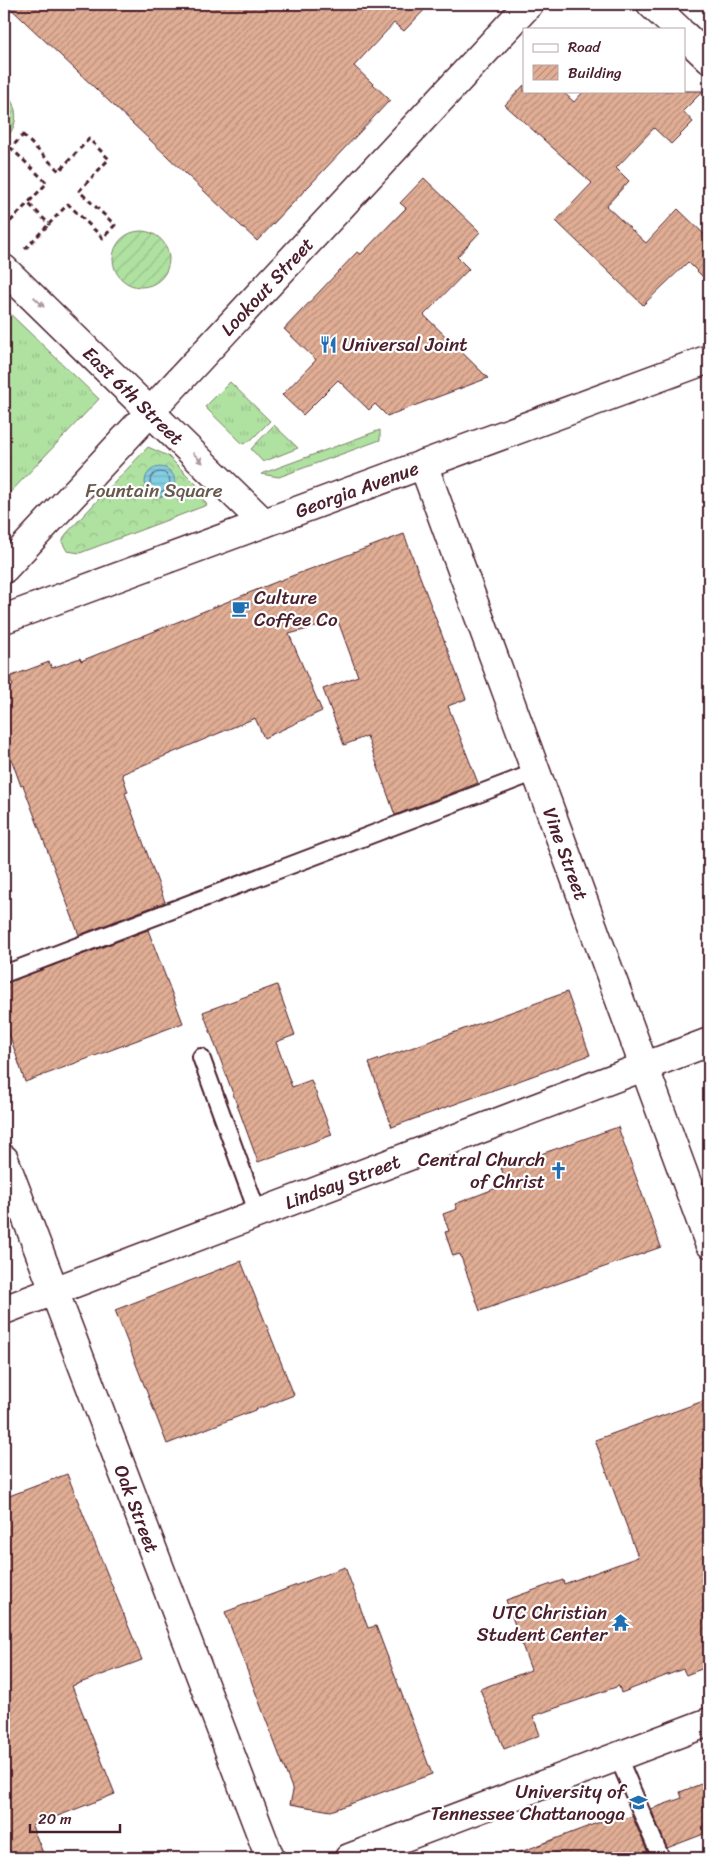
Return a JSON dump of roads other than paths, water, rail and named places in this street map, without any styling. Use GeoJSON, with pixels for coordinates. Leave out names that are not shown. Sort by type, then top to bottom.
{"type":"FeatureCollection","features":[{"type":"Feature","properties":{"kind":"street","name":"Lookout Street"},"geometry":{"type":"LineString","coordinates":[[4,569],[530,4]]}},
{"type":"Feature","properties":{"kind":"street"},"geometry":{"type":"LineString","coordinates":[[651,4],[677,28]]}},
{"type":"Feature","properties":{"kind":"street"},"geometry":{"type":"LineString","coordinates":[[686,37],[709,59]]}},
{"type":"Feature","properties":{"kind":"street","name":"East 6th Street"},"geometry":{"type":"LineString","coordinates":[[4,269],[264,523]]}},
{"type":"Feature","properties":{"kind":"street","name":"Georgia Avenue"},"geometry":{"type":"LineString","coordinates":[[4,618],[709,359]]}},
{"type":"Feature","properties":{"kind":"street","name":"Vine Street"},"geometry":{"type":"LineString","coordinates":[[423,464],[709,1243]]}},
{"type":"Feature","properties":{"kind":"street","name":"Lindsay Street"},"geometry":{"type":"LineString","coordinates":[[4,1310],[709,1042]]}},
{"type":"Feature","properties":{"kind":"street","name":"Oak Street"},"geometry":{"type":"LineString","coordinates":[[4,1159],[270,1858]]}},
{"type":"Feature","properties":{"kind":"street"},"geometry":{"type":"LineString","coordinates":[[348,1858],[709,1722]]}},
{"type":"Feature","properties":{"kind":"lane"},"geometry":{"type":"LineString","coordinates":[[4,974],[536,772]]}},
{"type":"Feature","properties":{"kind":"lane"},"geometry":{"type":"LineString","coordinates":[[201,1057],[258,1214]]}},
{"type":"Feature","properties":{"kind":"lane"},"geometry":{"type":"LineString","coordinates":[[618,1757],[661,1858]]}},
{"type":"Feature","properties":{"kind":"water"},"geometry":{"type":"Polygon","coordinates":[[[160,467],[171,471],[175,482],[171,493],[160,497],[149,493],[145,482],[149,471],[160,467]]]}},
{"type":"Feature","properties":{"kind":"place","name":"Universal Joint"},"geometry":{"type":"Point","coordinates":[328,344]}},
{"type":"Feature","properties":{"kind":"place","name":"Culture Coffee Co"},"geometry":{"type":"Point","coordinates":[240,608]}},
{"type":"Feature","properties":{"kind":"place","name":"Central Church of Christ"},"geometry":{"type":"Point","coordinates":[559,1170]}},
{"type":"Feature","properties":{"kind":"place","name":"UTC Christian Student Center"},"geometry":{"type":"Point","coordinates":[621,1623]}},
{"type":"Feature","properties":{"kind":"place","name":"University of Tennessee Chattanooga"},"geometry":{"type":"Point","coordinates":[639,1802]}},
{"type":"Feature","properties":{"kind":"park label","name":"Fountain Square"},"geometry":{"type":"Point","coordinates":[154,490]}}]}
